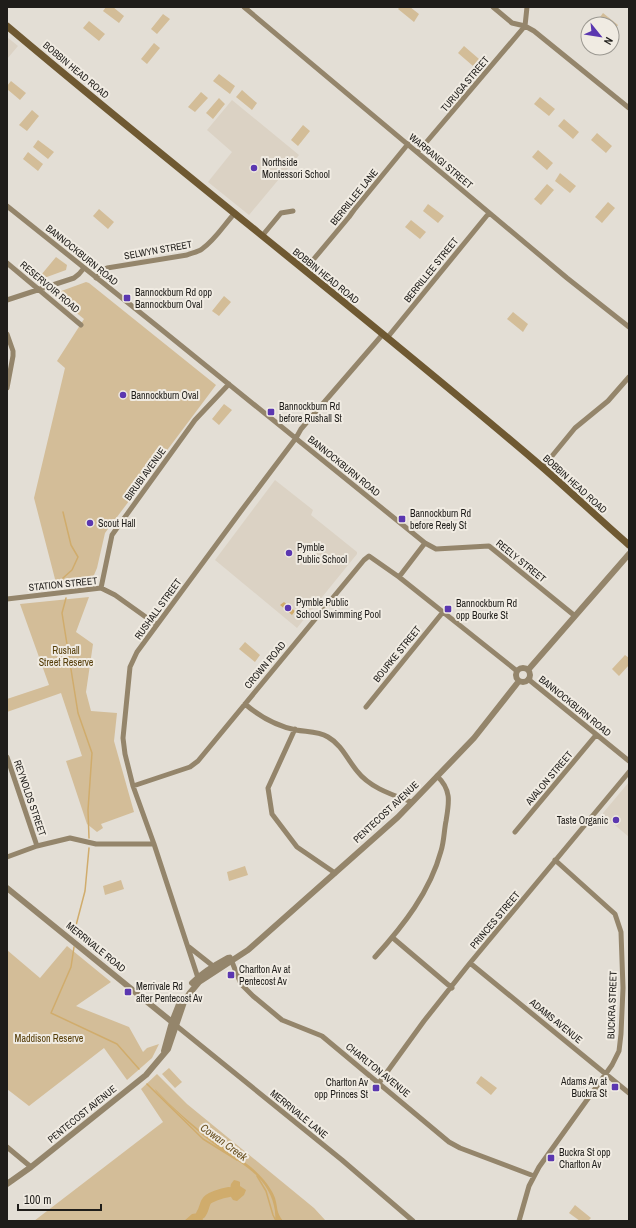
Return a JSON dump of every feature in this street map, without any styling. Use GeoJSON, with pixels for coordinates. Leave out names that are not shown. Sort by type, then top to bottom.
{"type":"FeatureCollection","features":[{"type":"Feature","properties":{"kind":"main road","name":"BOBBIN HEAD ROAD"},"geometry":{"type":"LineString","coordinates":[[7,26],[543,467],[629,545]]}},
{"type":"Feature","properties":{"kind":"street","name":"WARRANGI STREET"},"geometry":{"type":"LineString","coordinates":[[244,7],[567,278],[629,327]]}},
{"type":"Feature","properties":{"kind":"street"},"geometry":{"type":"LineString","coordinates":[[493,7],[512,23],[525,26],[534,31],[629,108]]}},
{"type":"Feature","properties":{"kind":"street"},"geometry":{"type":"LineString","coordinates":[[525,26],[527,7]]}},
{"type":"Feature","properties":{"kind":"street","name":"TURUGA STREET"},"geometry":{"type":"LineString","coordinates":[[418,152],[525,26]]}},
{"type":"Feature","properties":{"kind":"street","name":"BERRILLEE LANE"},"geometry":{"type":"LineString","coordinates":[[313,260],[349,218],[408,144]]}},
{"type":"Feature","properties":{"kind":"street","name":"BANNOCKBURN ROAD"},"geometry":{"type":"LineString","coordinates":[[7,206],[425,543]]}},
{"type":"Feature","properties":{"kind":"street"},"geometry":{"type":"LineString","coordinates":[[262,236],[281,213],[293,211]]}},
{"type":"Feature","properties":{"kind":"street","name":"BERRILLEE STREET"},"geometry":{"type":"LineString","coordinates":[[385,336],[489,213]]}},
{"type":"Feature","properties":{"kind":"street","name":"SELWYN STREET"},"geometry":{"type":"LineString","coordinates":[[96,278],[104,269],[107,268],[188,255],[202,249],[219,233],[234,214]]}},
{"type":"Feature","properties":{"kind":"street","name":"RESERVOIR ROAD"},"geometry":{"type":"LineString","coordinates":[[7,262],[81,325]]}},
{"type":"Feature","properties":{"kind":"street"},"geometry":{"type":"LineString","coordinates":[[7,300],[74,278],[84,268]]}},
{"type":"Feature","properties":{"kind":"street"},"geometry":{"type":"LineString","coordinates":[[7,334],[13,351],[7,388]]}},
{"type":"Feature","properties":{"kind":"street","name":"RUSHALL STREET"},"geometry":{"type":"LineString","coordinates":[[199,980],[154,844],[133,786],[122,738],[130,667],[137,652],[296,438],[301,429],[385,336]]}},
{"type":"Feature","properties":{"kind":"street"},"geometry":{"type":"LineString","coordinates":[[543,467],[575,428],[608,401],[629,377]]}},
{"type":"Feature","properties":{"kind":"street","name":"BIRUBI AVENUE"},"geometry":{"type":"LineString","coordinates":[[101,588],[112,535],[195,420],[228,384]]}},
{"type":"Feature","properties":{"kind":"street"},"geometry":{"type":"LineString","coordinates":[[425,543],[399,577],[517,671]]}},
{"type":"Feature","properties":{"kind":"street","name":"REELY STREET"},"geometry":{"type":"LineString","coordinates":[[425,543],[436,549],[489,546],[575,616]]}},
{"type":"Feature","properties":{"kind":"street"},"geometry":{"type":"LineString","coordinates":[[528,670],[629,554]]}},
{"type":"Feature","properties":{"kind":"street","name":"CROWN ROAD"},"geometry":{"type":"LineString","coordinates":[[133,786],[190,767],[198,761],[364,560],[369,556],[399,577]]}},
{"type":"Feature","properties":{"kind":"street","name":"STATION STREET"},"geometry":{"type":"LineString","coordinates":[[7,599],[101,588],[115,595],[157,625]]}},
{"type":"Feature","properties":{"kind":"street","name":"BOURKE STREET"},"geometry":{"type":"LineString","coordinates":[[366,707],[443,612]]}},
{"type":"Feature","properties":{"kind":"street"},"geometry":{"type":"LineString","coordinates":[[521,668],[528,670],[530,674],[528,679],[524,682],[519,681],[516,677],[517,671],[521,668]]}},
{"type":"Feature","properties":{"kind":"street","name":"BANNOCKBURN ROAD"},"geometry":{"type":"LineString","coordinates":[[528,679],[629,761]]}},
{"type":"Feature","properties":{"kind":"street","name":"PENTECOST AVENUE"},"geometry":{"type":"LineString","coordinates":[[7,1184],[31,1167],[138,1082],[159,1060],[184,1002],[199,980],[253,945],[398,817],[474,738],[519,681]]}},
{"type":"Feature","properties":{"kind":"street"},"geometry":{"type":"LineString","coordinates":[[245,704],[268,720],[295,730],[320,733],[332,739],[342,748],[364,779],[386,792],[412,802]]}},
{"type":"Feature","properties":{"kind":"street"},"geometry":{"type":"LineString","coordinates":[[295,730],[268,788],[272,814],[296,847],[335,872]]}},
{"type":"Feature","properties":{"kind":"street","name":"AVALON STREET"},"geometry":{"type":"LineString","coordinates":[[515,832],[596,735]]}},
{"type":"Feature","properties":{"kind":"street","name":"REYNOLDS STREET"},"geometry":{"type":"LineString","coordinates":[[7,757],[37,846]]}},
{"type":"Feature","properties":{"kind":"street","name":"PRINCES STREET"},"geometry":{"type":"LineString","coordinates":[[379,1083],[424,1021],[452,988],[470,963],[629,772]]}},
{"type":"Feature","properties":{"kind":"street"},"geometry":{"type":"LineString","coordinates":[[375,957],[393,938],[409,917],[433,873],[441,851],[448,808],[448,796],[444,782],[437,776]]}},
{"type":"Feature","properties":{"kind":"street"},"geometry":{"type":"LineString","coordinates":[[7,856],[37,846],[70,838],[96,844],[154,844]]}},
{"type":"Feature","properties":{"kind":"street","name":"BUCKRA STREET"},"geometry":{"type":"LineString","coordinates":[[519,1221],[534,1176],[606,1074],[619,1051],[621,1034],[623,988],[621,932],[616,914],[555,860]]}},
{"type":"Feature","properties":{"kind":"street","name":"MERRIVALE ROAD"},"geometry":{"type":"LineString","coordinates":[[7,888],[174,1024]]}},
{"type":"Feature","properties":{"kind":"street"},"geometry":{"type":"LineString","coordinates":[[393,938],[452,988]]}},
{"type":"Feature","properties":{"kind":"street"},"geometry":{"type":"LineString","coordinates":[[188,947],[213,966]]}},
{"type":"Feature","properties":{"kind":"street","name":"PENTECOST AVENUE"},"geometry":{"type":"LineString","coordinates":[[174,1024],[177,1009],[185,992],[213,966],[231,958]]}},
{"type":"Feature","properties":{"kind":"street","name":"CHARLTON AVENUE"},"geometry":{"type":"LineString","coordinates":[[231,958],[244,988],[282,1020],[322,1036],[455,1146],[534,1176]]}},
{"type":"Feature","properties":{"kind":"street","name":"ADAMS AVENUE"},"geometry":{"type":"LineString","coordinates":[[470,963],[629,1093]]}},
{"type":"Feature","properties":{"kind":"street"},"geometry":{"type":"LineString","coordinates":[[160,1012],[170,1012],[177,1009]]}},
{"type":"Feature","properties":{"kind":"street","name":"MERRIVALE LANE"},"geometry":{"type":"LineString","coordinates":[[174,1024],[336,1155],[413,1221]]}},
{"type":"Feature","properties":{"kind":"street"},"geometry":{"type":"LineString","coordinates":[[7,1147],[31,1167]]}},
{"type":"Feature","properties":{"kind":"shaded area"},"geometry":{"type":"Polygon","coordinates":[[[7,37],[18,46],[7,59],[7,37]]]}},
{"type":"Feature","properties":{"kind":"shaded area","name":"Northside Montessori School"},"geometry":{"type":"Polygon","coordinates":[[[232,100],[299,155],[249,215],[208,182],[232,152],[207,130],[232,100]]]}},
{"type":"Feature","properties":{"kind":"shaded area","name":"Pymble Public School"},"geometry":{"type":"Polygon","coordinates":[[[275,480],[313,510],[311,515],[357,552],[357,554],[297,628],[215,560],[275,480]]]}},
{"type":"Feature","properties":{"kind":"shaded area","name":"Pymble Public School Swimming Pool"},"geometry":{"type":"Polygon","coordinates":[[[284,602],[295,611],[292,615],[280,605],[284,602]]]}},
{"type":"Feature","properties":{"kind":"shaded area"},"geometry":{"type":"Polygon","coordinates":[[[629,782],[629,837],[603,815],[603,813],[629,782]]]}},
{"type":"Feature","properties":{"kind":"shaded area"},"geometry":{"type":"Polygon","coordinates":[[[155,1089],[190,1122],[246,1163],[258,1174],[273,1193],[278,1212],[283,1221],[275,1221],[275,1209],[269,1192],[262,1181],[244,1165],[219,1148],[194,1128],[156,1091],[155,1089]]]}},
{"type":"Feature","properties":{"kind":"shaded area"},"geometry":{"type":"Polygon","coordinates":[[[234,1180],[240,1182],[240,1186],[246,1190],[244,1195],[237,1201],[233,1200],[229,1194],[231,1184],[234,1180]]]}},
{"type":"Feature","properties":{"kind":"shaded area"},"geometry":{"type":"Polygon","coordinates":[[[198,1213],[202,1215],[203,1221],[184,1221],[192,1214],[198,1213]]]}},
{"type":"Feature","properties":{"kind":"green space"},"geometry":{"type":"Polygon","coordinates":[[[106,7],[113,7],[124,16],[119,23],[103,11],[106,7]]]}},
{"type":"Feature","properties":{"kind":"green space"},"geometry":{"type":"Polygon","coordinates":[[[400,7],[410,7],[419,14],[414,22],[398,9],[400,7]]]}},
{"type":"Feature","properties":{"kind":"green space"},"geometry":{"type":"Polygon","coordinates":[[[163,14],[170,19],[157,34],[151,29],[163,14]]]}},
{"type":"Feature","properties":{"kind":"green space"},"geometry":{"type":"Polygon","coordinates":[[[89,21],[105,34],[99,41],[83,28],[89,21]]]}},
{"type":"Feature","properties":{"kind":"green space"},"geometry":{"type":"Polygon","coordinates":[[[154,43],[160,48],[147,64],[141,59],[154,43]]]}},
{"type":"Feature","properties":{"kind":"green space"},"geometry":{"type":"Polygon","coordinates":[[[464,46],[479,59],[473,66],[458,53],[464,46]]]}},
{"type":"Feature","properties":{"kind":"green space"},"geometry":{"type":"Polygon","coordinates":[[[219,74],[235,86],[230,94],[213,81],[219,74]]]}},
{"type":"Feature","properties":{"kind":"green space"},"geometry":{"type":"Polygon","coordinates":[[[11,81],[26,93],[20,100],[7,89],[7,86],[11,81]]]}},
{"type":"Feature","properties":{"kind":"green space"},"geometry":{"type":"Polygon","coordinates":[[[242,90],[257,103],[252,110],[236,97],[242,90]]]}},
{"type":"Feature","properties":{"kind":"green space"},"geometry":{"type":"Polygon","coordinates":[[[201,92],[208,98],[195,112],[188,107],[201,92]]]}},
{"type":"Feature","properties":{"kind":"green space"},"geometry":{"type":"Polygon","coordinates":[[[540,97],[555,109],[549,116],[534,104],[540,97]]]}},
{"type":"Feature","properties":{"kind":"green space"},"geometry":{"type":"Polygon","coordinates":[[[219,98],[225,104],[213,119],[206,113],[219,98]]]}},
{"type":"Feature","properties":{"kind":"green space"},"geometry":{"type":"Polygon","coordinates":[[[32,110],[39,116],[27,131],[19,125],[32,110]]]}},
{"type":"Feature","properties":{"kind":"green space"},"geometry":{"type":"Polygon","coordinates":[[[564,119],[579,132],[573,139],[558,126],[564,119]]]}},
{"type":"Feature","properties":{"kind":"green space"},"geometry":{"type":"Polygon","coordinates":[[[303,125],[310,131],[298,146],[291,140],[303,125]]]}},
{"type":"Feature","properties":{"kind":"green space"},"geometry":{"type":"Polygon","coordinates":[[[597,133],[612,146],[606,153],[591,140],[597,133]]]}},
{"type":"Feature","properties":{"kind":"green space"},"geometry":{"type":"Polygon","coordinates":[[[38,140],[54,152],[48,159],[33,147],[38,140]]]}},
{"type":"Feature","properties":{"kind":"green space"},"geometry":{"type":"Polygon","coordinates":[[[538,150],[553,163],[547,170],[532,157],[538,150]]]}},
{"type":"Feature","properties":{"kind":"green space"},"geometry":{"type":"Polygon","coordinates":[[[28,152],[43,164],[38,171],[23,159],[28,152]]]}},
{"type":"Feature","properties":{"kind":"green space"},"geometry":{"type":"Polygon","coordinates":[[[560,173],[576,186],[570,193],[555,181],[560,173]]]}},
{"type":"Feature","properties":{"kind":"green space"},"geometry":{"type":"Polygon","coordinates":[[[547,184],[554,190],[541,205],[534,199],[547,184]]]}},
{"type":"Feature","properties":{"kind":"green space"},"geometry":{"type":"Polygon","coordinates":[[[608,202],[615,208],[602,223],[595,217],[608,202]]]}},
{"type":"Feature","properties":{"kind":"green space"},"geometry":{"type":"Polygon","coordinates":[[[428,204],[444,216],[438,223],[423,211],[428,204]]]}},
{"type":"Feature","properties":{"kind":"green space"},"geometry":{"type":"Polygon","coordinates":[[[99,209],[114,222],[108,229],[93,216],[99,209]]]}},
{"type":"Feature","properties":{"kind":"green space"},"geometry":{"type":"Polygon","coordinates":[[[411,220],[426,232],[420,239],[405,227],[411,220]]]}},
{"type":"Feature","properties":{"kind":"green space"},"geometry":{"type":"Polygon","coordinates":[[[56,257],[67,265],[66,270],[36,281],[56,257]]]}},
{"type":"Feature","properties":{"kind":"green space","name":"Bannockburn Oval"},"geometry":{"type":"Polygon","coordinates":[[[86,282],[216,385],[105,533],[94,575],[88,580],[60,584],[55,579],[34,498],[65,368],[57,361],[84,319],[53,294],[86,282]]]}},
{"type":"Feature","properties":{"kind":"green space"},"geometry":{"type":"Polygon","coordinates":[[[224,296],[231,302],[219,316],[212,311],[224,296]]]}},
{"type":"Feature","properties":{"kind":"green space"},"geometry":{"type":"Polygon","coordinates":[[[513,312],[528,324],[523,332],[507,319],[513,312]]]}},
{"type":"Feature","properties":{"kind":"green space"},"geometry":{"type":"Polygon","coordinates":[[[224,404],[232,410],[219,425],[212,419],[224,404]]]}},
{"type":"Feature","properties":{"kind":"green space","name":"Rushall Street Reserve"},"geometry":{"type":"Polygon","coordinates":[[[89,597],[76,632],[93,644],[86,692],[91,711],[117,713],[114,741],[134,812],[101,824],[103,828],[97,832],[87,824],[66,761],[82,756],[61,693],[7,712],[7,699],[49,685],[20,604],[89,597]]]}},
{"type":"Feature","properties":{"kind":"green space"},"geometry":{"type":"Polygon","coordinates":[[[245,642],[260,655],[255,662],[239,649],[245,642]]]}},
{"type":"Feature","properties":{"kind":"green space"},"geometry":{"type":"Polygon","coordinates":[[[625,655],[629,658],[629,665],[619,676],[612,669],[625,655]]]}},
{"type":"Feature","properties":{"kind":"green space"},"geometry":{"type":"Polygon","coordinates":[[[245,866],[248,875],[229,881],[227,872],[245,866]]]}},
{"type":"Feature","properties":{"kind":"green space"},"geometry":{"type":"Polygon","coordinates":[[[121,880],[124,889],[105,895],[103,886],[121,880]]]}},
{"type":"Feature","properties":{"kind":"green space","name":"Maddison Reserve"},"geometry":{"type":"Polygon","coordinates":[[[67,946],[111,982],[76,1006],[129,1027],[143,1052],[147,1048],[159,1044],[152,1058],[127,1080],[104,1048],[29,1106],[7,1089],[7,950],[40,978],[67,946]]]}},
{"type":"Feature","properties":{"kind":"green space"},"geometry":{"type":"Polygon","coordinates":[[[169,1068],[182,1082],[175,1088],[162,1074],[169,1068]]]}},
{"type":"Feature","properties":{"kind":"green space"},"geometry":{"type":"Polygon","coordinates":[[[157,1074],[187,1104],[314,1208],[326,1221],[34,1221],[163,1122],[141,1089],[157,1074]]]}},
{"type":"Feature","properties":{"kind":"green space"},"geometry":{"type":"Polygon","coordinates":[[[481,1076],[497,1088],[491,1095],[476,1083],[481,1076]]]}},
{"type":"Feature","properties":{"kind":"green space"},"geometry":{"type":"Polygon","coordinates":[[[575,1205],[591,1218],[588,1221],[580,1221],[569,1213],[575,1205]]]}},
{"type":"Feature","properties":{"kind":"waterway"},"geometry":{"type":"LineString","coordinates":[[63,512],[71,545],[78,557],[72,570],[63,578]]}},
{"type":"Feature","properties":{"kind":"waterway"},"geometry":{"type":"LineString","coordinates":[[66,598],[62,613],[78,713],[92,753],[88,810],[89,838]]}},
{"type":"Feature","properties":{"kind":"waterway"},"geometry":{"type":"LineString","coordinates":[[74,933],[85,891],[89,848]]}},
{"type":"Feature","properties":{"kind":"waterway"},"geometry":{"type":"LineString","coordinates":[[74,947],[71,967],[51,1013],[117,1044],[139,1069]]}},
{"type":"Feature","properties":{"kind":"waterway","name":"Cowan Creek"},"geometry":{"type":"LineString","coordinates":[[147,1084],[203,1139],[237,1160]]}},
{"type":"Feature","properties":{"kind":"waterway","name":"Cowan Creek"},"geometry":{"type":"LineString","coordinates":[[257,1176],[266,1191],[276,1221]]}},
{"type":"Feature","properties":{"kind":"waterway"},"geometry":{"type":"LineString","coordinates":[[201,1214],[207,1200],[229,1192]]}},
{"type":"Feature","properties":{"kind":"place","name":"Northside Montessori School"},"geometry":{"type":"Point","coordinates":[254,168]}},
{"type":"Feature","properties":{"kind":"place","name":"Bannockburn Rd opp Bannockburn Oval"},"geometry":{"type":"Point","coordinates":[127,298]}},
{"type":"Feature","properties":{"kind":"place","name":"Bannockburn Oval"},"geometry":{"type":"Point","coordinates":[123,395]}},
{"type":"Feature","properties":{"kind":"place","name":"Bannockburn Rd before Rushall St"},"geometry":{"type":"Point","coordinates":[271,412]}},
{"type":"Feature","properties":{"kind":"place","name":"Bannockburn Rd before Reely St"},"geometry":{"type":"Point","coordinates":[402,519]}},
{"type":"Feature","properties":{"kind":"place","name":"Scout Hall"},"geometry":{"type":"Point","coordinates":[90,523]}},
{"type":"Feature","properties":{"kind":"place","name":"Pymble Public School"},"geometry":{"type":"Point","coordinates":[289,553]}},
{"type":"Feature","properties":{"kind":"place","name":"Pymble Public School Swimming Pool"},"geometry":{"type":"Point","coordinates":[288,608]}},
{"type":"Feature","properties":{"kind":"place","name":"Bannockburn Rd opp Bourke St"},"geometry":{"type":"Point","coordinates":[448,609]}},
{"type":"Feature","properties":{"kind":"place","name":"Taste Organic"},"geometry":{"type":"Point","coordinates":[616,820]}},
{"type":"Feature","properties":{"kind":"place","name":"Charlton Av at Pentecost Av"},"geometry":{"type":"Point","coordinates":[231,975]}},
{"type":"Feature","properties":{"kind":"place","name":"Merrivale Rd after Pentecost Av"},"geometry":{"type":"Point","coordinates":[128,992]}},
{"type":"Feature","properties":{"kind":"place","name":"Adams Av at Buckra St"},"geometry":{"type":"Point","coordinates":[615,1087]}},
{"type":"Feature","properties":{"kind":"place","name":"Charlton Av opp Princes St"},"geometry":{"type":"Point","coordinates":[376,1088]}},
{"type":"Feature","properties":{"kind":"place","name":"Buckra St opp Charlton Av"},"geometry":{"type":"Point","coordinates":[551,1158]}}]}
